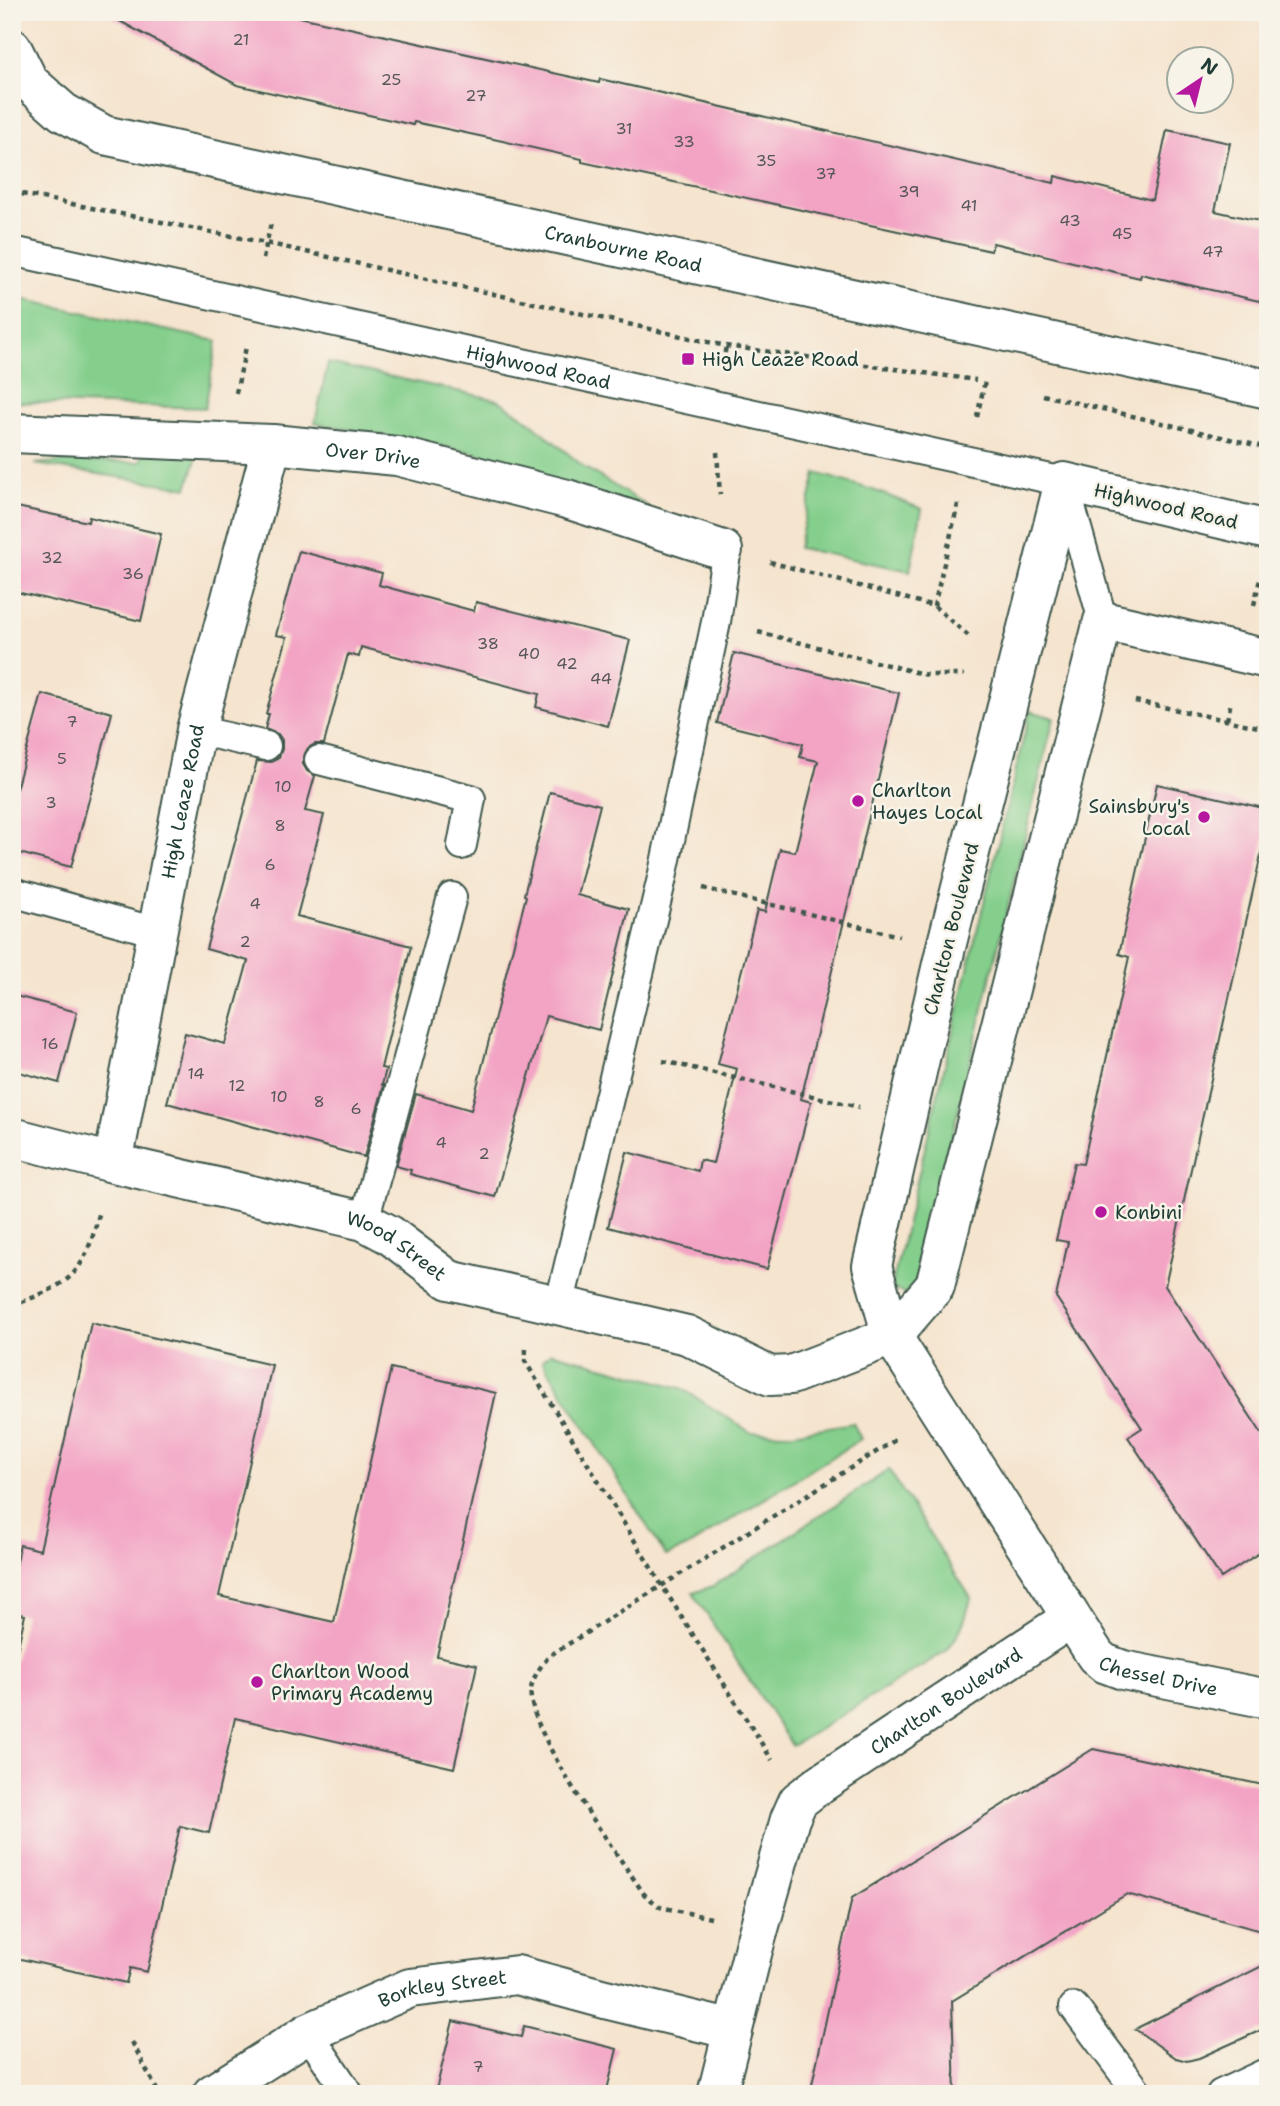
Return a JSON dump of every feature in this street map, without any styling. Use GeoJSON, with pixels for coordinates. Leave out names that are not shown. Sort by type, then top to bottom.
{"type":"FeatureCollection","features":[{"type":"Feature","properties":{"kind":"street","name":"Cranbourne Road"},"geometry":{"type":"LineString","coordinates":[[12,48],[29,82],[63,112],[104,135],[1268,389]]}},
{"type":"Feature","properties":{"kind":"street","name":"Over Drive"},"geometry":{"type":"LineString","coordinates":[[12,433],[272,444],[397,456],[566,499],[723,550]]}},
{"type":"Feature","properties":{"kind":"street","name":"High Leaze Road"},"geometry":{"type":"LineString","coordinates":[[113,1163],[196,730],[272,444]]}},
{"type":"Feature","properties":{"kind":"street","name":"Highwood Road"},"geometry":{"type":"LineString","coordinates":[[1065,482],[1268,530]]}},
{"type":"Feature","properties":{"kind":"street","name":"Charlton Boulevard"},"geometry":{"type":"LineString","coordinates":[[798,1801],[1071,1618],[892,1336],[872,1266],[946,947],[1065,482]]}},
{"type":"Feature","properties":{"kind":"street"},"geometry":{"type":"LineString","coordinates":[[892,1336],[935,1286],[1102,621],[1268,659]]}},
{"type":"Feature","properties":{"kind":"street","name":"Wood Street"},"geometry":{"type":"LineString","coordinates":[[12,1137],[364,1221],[390,1235],[449,1280],[687,1335],[770,1376],[791,1375],[892,1336]]}},
{"type":"Feature","properties":{"kind":"street","name":"Chessel Drive"},"geometry":{"type":"LineString","coordinates":[[1071,1618],[1096,1656],[1104,1663],[1123,1670],[1268,1699]]}},
{"type":"Feature","properties":{"kind":"street"},"geometry":{"type":"LineString","coordinates":[[718,2094],[760,1928],[790,1819],[798,1801]]}},
{"type":"Feature","properties":{"kind":"street","name":"Borkley Street"},"geometry":{"type":"LineString","coordinates":[[212,2094],[308,2033],[410,1988],[517,1975],[733,2030]]}},
{"type":"Feature","properties":{"kind":"lane","name":"Highwood Road"},"geometry":{"type":"LineString","coordinates":[[12,251],[1065,482],[1102,621]]}},
{"type":"Feature","properties":{"kind":"lane"},"geometry":{"type":"LineString","coordinates":[[543,1303],[621,1051],[662,878],[716,622],[726,554],[723,550]]}},
{"type":"Feature","properties":{"kind":"lane"},"geometry":{"type":"LineString","coordinates":[[196,730],[266,746]]}},
{"type":"Feature","properties":{"kind":"lane"},"geometry":{"type":"LineString","coordinates":[[319,760],[471,799],[462,845]]}},
{"type":"Feature","properties":{"kind":"lane"},"geometry":{"type":"LineString","coordinates":[[12,892],[156,932]]}},
{"type":"Feature","properties":{"kind":"lane"},"geometry":{"type":"LineString","coordinates":[[364,1221],[452,897]]}},
{"type":"Feature","properties":{"kind":"lane"},"geometry":{"type":"LineString","coordinates":[[1074,2007],[1139,2094]]}},
{"type":"Feature","properties":{"kind":"lane"},"geometry":{"type":"LineString","coordinates":[[308,2033],[349,2094]]}},
{"type":"Feature","properties":{"kind":"lane"},"geometry":{"type":"LineString","coordinates":[[1221,2094],[1268,2072]]}},
{"type":"Feature","properties":{"kind":"path"},"geometry":{"type":"LineString","coordinates":[[12,192],[267,243],[726,346],[985,382]]}},
{"type":"Feature","properties":{"kind":"path"},"geometry":{"type":"LineString","coordinates":[[1039,394],[1268,447]]}},
{"type":"Feature","properties":{"kind":"path"},"geometry":{"type":"LineString","coordinates":[[716,622],[926,675],[1016,676]]}},
{"type":"Feature","properties":{"kind":"path"},"geometry":{"type":"LineString","coordinates":[[662,878],[946,947]]}},
{"type":"Feature","properties":{"kind":"path"},"geometry":{"type":"LineString","coordinates":[[621,1051],[905,1118]]}},
{"type":"Feature","properties":{"kind":"path"},"geometry":{"type":"LineString","coordinates":[[12,1306],[68,1281],[82,1266],[113,1163]]}},
{"type":"Feature","properties":{"kind":"path"},"geometry":{"type":"LineString","coordinates":[[543,1303],[525,1361],[798,1801]]}},
{"type":"Feature","properties":{"kind":"path"},"geometry":{"type":"LineString","coordinates":[[760,1928],[660,1907],[644,1894],[550,1750],[535,1718],[530,1690],[536,1672],[549,1656],[940,1412]]}},
{"type":"Feature","properties":{"kind":"path"},"geometry":{"type":"LineString","coordinates":[[132,2042],[159,2094]]}},
{"type":"Feature","properties":{"kind":"green space"},"geometry":{"type":"Polygon","coordinates":[[[12,297],[217,341],[205,408],[12,402],[12,297]]]}},
{"type":"Feature","properties":{"kind":"green space"},"geometry":{"type":"Polygon","coordinates":[[[328,363],[498,400],[528,420],[584,467],[649,507],[534,480],[476,453],[315,423],[328,363]]]}},
{"type":"Feature","properties":{"kind":"green space"},"geometry":{"type":"Polygon","coordinates":[[[150,445],[200,448],[187,488],[35,464],[67,461],[140,462],[150,445]]]}},
{"type":"Feature","properties":{"kind":"green space"},"geometry":{"type":"Polygon","coordinates":[[[816,473],[873,490],[922,509],[910,571],[798,548],[816,473]]]}},
{"type":"Feature","properties":{"kind":"green space"},"geometry":{"type":"Polygon","coordinates":[[[1030,711],[1054,718],[913,1295],[891,1289],[1030,711]]]}},
{"type":"Feature","properties":{"kind":"green space"},"geometry":{"type":"Polygon","coordinates":[[[551,1352],[681,1388],[750,1432],[792,1433],[853,1423],[861,1439],[687,1547],[666,1556],[542,1360],[551,1352]]]}},
{"type":"Feature","properties":{"kind":"green space"},"geometry":{"type":"Polygon","coordinates":[[[889,1470],[971,1598],[965,1619],[946,1651],[792,1746],[693,1593],[713,1586],[889,1470]]]}},
{"type":"Feature","properties":{"kind":"building"},"geometry":{"type":"Polygon","coordinates":[[[103,12],[277,12],[599,83],[600,79],[1054,183],[1055,176],[1152,200],[1167,130],[1230,143],[1215,211],[1268,223],[1268,303],[1141,274],[1140,278],[993,243],[991,251],[582,162],[582,159],[498,140],[414,122],[413,125],[237,85],[103,12]]]}},
{"type":"Feature","properties":{"kind":"building"},"geometry":{"type":"Polygon","coordinates":[[[12,506],[88,522],[89,517],[161,534],[141,621],[12,591],[12,506]]]}},
{"type":"Feature","properties":{"kind":"building"},"geometry":{"type":"Polygon","coordinates":[[[299,551],[382,573],[379,585],[474,611],[476,602],[630,640],[608,726],[536,707],[539,694],[361,647],[359,657],[348,654],[324,744],[315,744],[308,748],[303,757],[307,771],[315,776],[305,811],[324,815],[297,916],[411,946],[381,1068],[386,1069],[384,1085],[364,1157],[167,1103],[185,1033],[225,1044],[248,961],[206,949],[257,761],[272,762],[279,757],[282,749],[282,740],[278,734],[265,729],[269,714],[266,714],[287,637],[276,635],[299,551]]]}},
{"type":"Feature","properties":{"kind":"building"},"geometry":{"type":"Polygon","coordinates":[[[734,653],[899,693],[801,1099],[811,1102],[767,1269],[608,1227],[627,1152],[698,1171],[700,1160],[713,1163],[737,1069],[718,1064],[757,910],[765,912],[780,849],[795,852],[818,761],[800,757],[803,744],[717,723],[734,653]]]}},
{"type":"Feature","properties":{"kind":"building"},"geometry":{"type":"Polygon","coordinates":[[[42,694],[112,713],[71,867],[12,851],[12,804],[42,694]]]}},
{"type":"Feature","properties":{"kind":"building"},"geometry":{"type":"Polygon","coordinates":[[[1157,784],[1268,809],[1268,823],[1165,1286],[1268,1443],[1268,1547],[1221,1578],[1128,1437],[1142,1428],[1056,1297],[1068,1242],[1056,1240],[1074,1163],[1083,1164],[1129,957],[1119,954],[1157,784]]]}},
{"type":"Feature","properties":{"kind":"building"},"geometry":{"type":"Polygon","coordinates":[[[550,792],[600,805],[577,895],[629,909],[599,1030],[546,1016],[495,1197],[410,1174],[411,1170],[396,1166],[416,1094],[471,1110],[550,792]]]}},
{"type":"Feature","properties":{"kind":"building"},"geometry":{"type":"Polygon","coordinates":[[[12,995],[77,1012],[59,1083],[12,1070],[12,995]]]}},
{"type":"Feature","properties":{"kind":"building"},"geometry":{"type":"Polygon","coordinates":[[[91,1323],[272,1365],[219,1596],[334,1622],[391,1368],[496,1393],[437,1656],[477,1665],[454,1768],[235,1718],[209,1833],[180,1826],[147,1972],[130,1968],[126,1983],[12,1957],[12,1673],[25,1615],[12,1612],[12,1579],[20,1545],[40,1550],[91,1323]]]}},
{"type":"Feature","properties":{"kind":"building"},"geometry":{"type":"Polygon","coordinates":[[[1093,1749],[1268,1786],[1268,1933],[1127,1894],[952,2001],[955,2094],[810,2094],[852,1898],[1093,1749]]]}},
{"type":"Feature","properties":{"kind":"building"},"geometry":{"type":"Polygon","coordinates":[[[1268,1963],[1268,2027],[1187,2061],[1176,2058],[1135,2029],[1268,1963]]]}},
{"type":"Feature","properties":{"kind":"building"},"geometry":{"type":"Polygon","coordinates":[[[453,2021],[521,2037],[524,2026],[617,2049],[606,2094],[435,2094],[453,2021]]]}},
{"type":"Feature","properties":{"kind":"place","name":"High Leaze Road"},"geometry":{"type":"Point","coordinates":[688,359]}},
{"type":"Feature","properties":{"kind":"place","name":"Charlton Hayes Local"},"geometry":{"type":"Point","coordinates":[858,801]}},
{"type":"Feature","properties":{"kind":"place","name":"Sainsbury's Local"},"geometry":{"type":"Point","coordinates":[1204,817]}},
{"type":"Feature","properties":{"kind":"place","name":"Konbini"},"geometry":{"type":"Point","coordinates":[1101,1212]}},
{"type":"Feature","properties":{"kind":"place","name":"Charlton Wood Primary Academy"},"geometry":{"type":"Point","coordinates":[257,1682]}}]}
